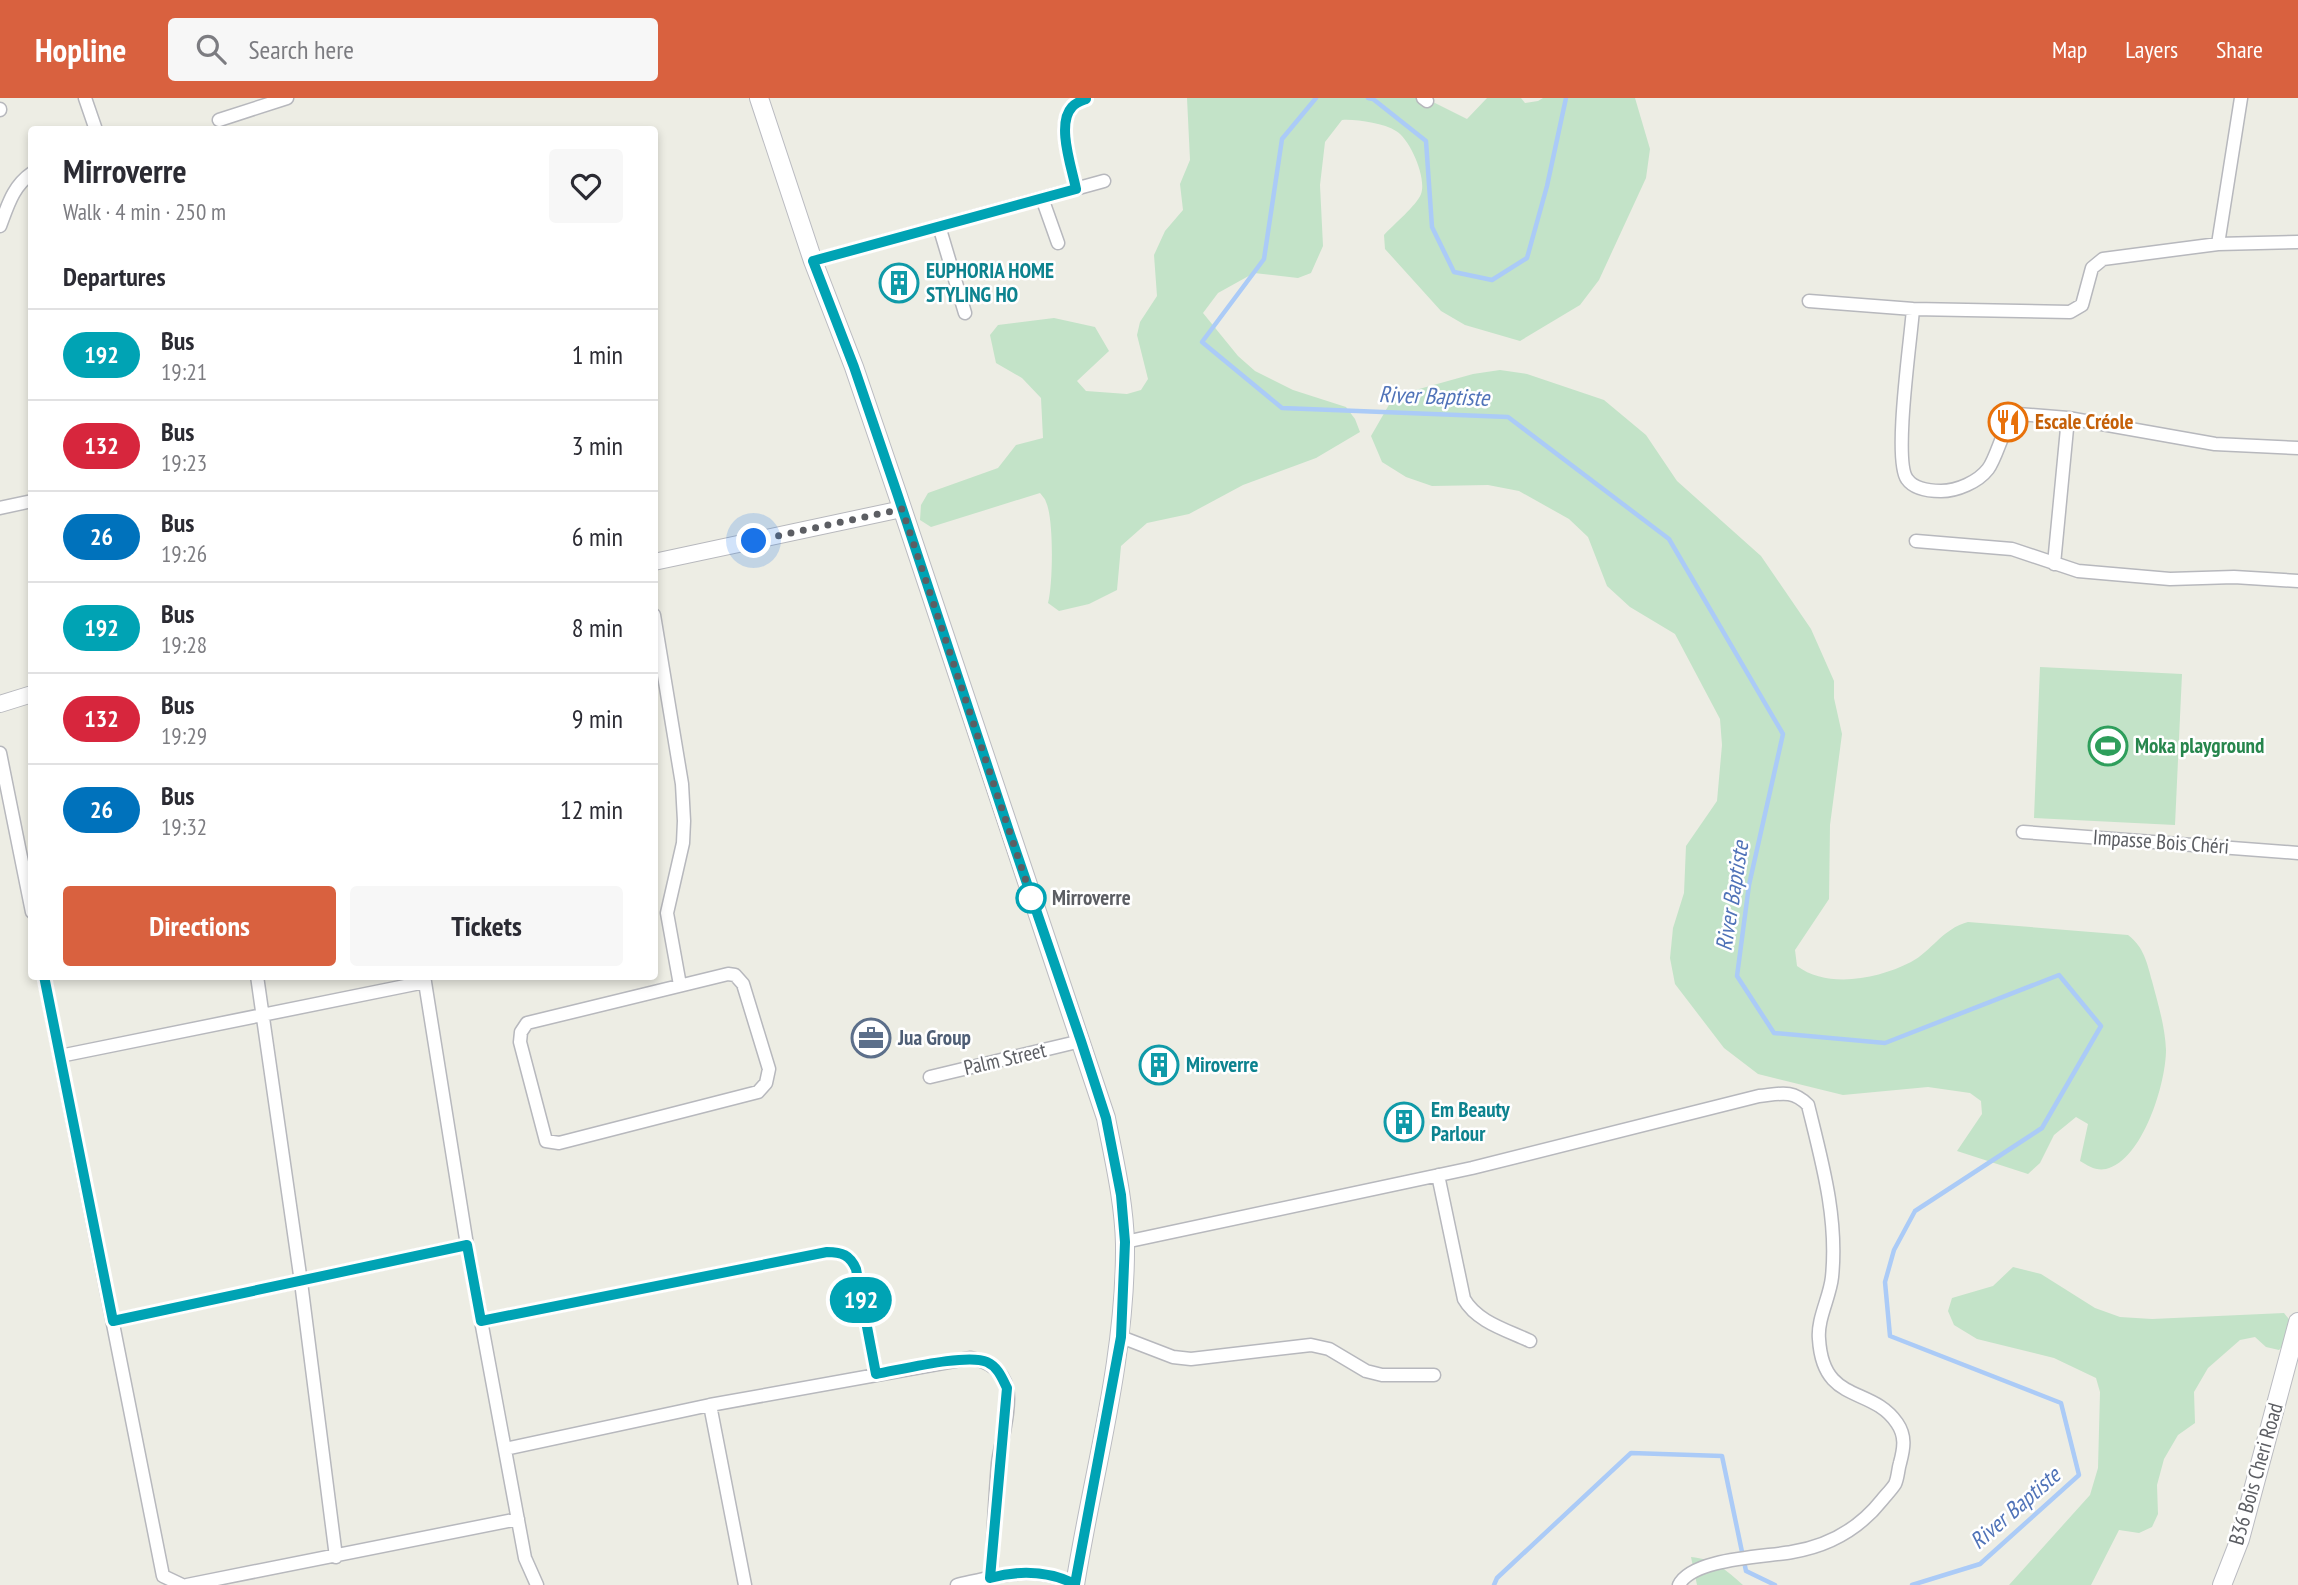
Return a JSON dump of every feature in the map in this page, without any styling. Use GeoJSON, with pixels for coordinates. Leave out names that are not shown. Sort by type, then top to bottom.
{"type":"FeatureCollection","features":[{"type":"Feature","properties":{"kind":"main road"},"geometry":{"type":"LineString","coordinates":[[759,98],[813,261],[854,367],[1106,1118],[1121,1195],[1125,1242],[1121,1337],[1073,1585]]}},
{"type":"Feature","properties":{"kind":"main road","name":"B36 Bois Cheri Road"},"geometry":{"type":"LineString","coordinates":[[2222,1585],[2240,1539],[2298,1322]]}},
{"type":"Feature","properties":{"kind":"street"},"geometry":{"type":"LineString","coordinates":[[85,98],[95,126]]}},
{"type":"Feature","properties":{"kind":"street"},"geometry":{"type":"LineString","coordinates":[[219,121],[287,98]]}},
{"type":"Feature","properties":{"kind":"street"},"geometry":{"type":"LineString","coordinates":[[2218,244],[2241,98]]}},
{"type":"Feature","properties":{"kind":"street"},"geometry":{"type":"LineString","coordinates":[[1076,189],[1064,127],[1073,105],[1086,99]]}},
{"type":"Feature","properties":{"kind":"street"},"geometry":{"type":"LineString","coordinates":[[0,226],[12,194],[21,180],[28,176]]}},
{"type":"Feature","properties":{"kind":"street"},"geometry":{"type":"LineString","coordinates":[[813,261],[1104,181]]}},
{"type":"Feature","properties":{"kind":"street"},"geometry":{"type":"LineString","coordinates":[[1042,198],[1058,243]]}},
{"type":"Feature","properties":{"kind":"street"},"geometry":{"type":"LineString","coordinates":[[939,226],[965,313]]}},
{"type":"Feature","properties":{"kind":"street"},"geometry":{"type":"LineString","coordinates":[[1809,301],[1913,309],[2070,312],[2082,305],[2092,268],[2103,259],[2218,244],[2298,242]]}},
{"type":"Feature","properties":{"kind":"street"},"geometry":{"type":"LineString","coordinates":[[1913,309],[1902,436],[1902,468],[1907,480],[1919,488],[1943,491],[1976,481],[1988,469],[2013,416],[2018,414],[2068,418],[2215,443],[2298,448]]}},
{"type":"Feature","properties":{"kind":"street"},"geometry":{"type":"LineString","coordinates":[[2054,564],[2068,418]]}},
{"type":"Feature","properties":{"kind":"street"},"geometry":{"type":"LineString","coordinates":[[0,508],[28,502]]}},
{"type":"Feature","properties":{"kind":"street"},"geometry":{"type":"LineString","coordinates":[[658,561],[902,509]]}},
{"type":"Feature","properties":{"kind":"street"},"geometry":{"type":"LineString","coordinates":[[1916,541],[2012,549],[2078,571],[2170,579],[2234,577],[2298,581]]}},
{"type":"Feature","properties":{"kind":"street"},"geometry":{"type":"LineString","coordinates":[[658,639],[682,784],[683,843],[661,915],[680,985]]}},
{"type":"Feature","properties":{"kind":"street"},"geometry":{"type":"LineString","coordinates":[[0,704],[28,695]]}},
{"type":"Feature","properties":{"kind":"street"},"geometry":{"type":"LineString","coordinates":[[0,753],[28,892]]}},
{"type":"Feature","properties":{"kind":"street","name":"Impasse Bois Chéri"},"geometry":{"type":"LineString","coordinates":[[2023,832],[2298,853]]}},
{"type":"Feature","properties":{"kind":"street"},"geometry":{"type":"LineString","coordinates":[[728,974],[735,975],[744,984],[769,1069],[766,1083],[758,1092],[744,1096],[559,1143],[546,1140],[520,1042],[527,1023],[680,985],[728,974]]}},
{"type":"Feature","properties":{"kind":"street"},"geometry":{"type":"LineString","coordinates":[[45,980],[163,1576],[184,1585],[518,1519]]}},
{"type":"Feature","properties":{"kind":"street"},"geometry":{"type":"LineString","coordinates":[[257,980],[301,1282],[336,1557]]}},
{"type":"Feature","properties":{"kind":"street"},"geometry":{"type":"LineString","coordinates":[[60,1056],[420,980]]}},
{"type":"Feature","properties":{"kind":"street"},"geometry":{"type":"LineString","coordinates":[[425,980],[481,1321],[525,1558],[537,1585]]}},
{"type":"Feature","properties":{"kind":"street","name":"Palm Street"},"geometry":{"type":"LineString","coordinates":[[930,1077],[1081,1041]]}},
{"type":"Feature","properties":{"kind":"street"},"geometry":{"type":"LineString","coordinates":[[1125,1242],[1438,1175],[1759,1096],[1784,1093],[1798,1095],[1808,1105],[1830,1192],[1832,1279],[1818,1337],[1823,1363],[1837,1385],[1879,1406],[1897,1423],[1905,1443],[1895,1484],[1868,1518],[1831,1541],[1794,1552],[1727,1560],[1688,1573],[1679,1585]]}},
{"type":"Feature","properties":{"kind":"street"},"geometry":{"type":"LineString","coordinates":[[1438,1175],[1464,1299],[1479,1317],[1530,1341]]}},
{"type":"Feature","properties":{"kind":"street"},"geometry":{"type":"LineString","coordinates":[[113,1321],[467,1245]]}},
{"type":"Feature","properties":{"kind":"street"},"geometry":{"type":"LineString","coordinates":[[481,1321],[838,1252],[846,1255],[856,1269],[876,1374]]}},
{"type":"Feature","properties":{"kind":"street"},"geometry":{"type":"LineString","coordinates":[[1121,1337],[1173,1357],[1191,1359],[1311,1345],[1329,1349],[1366,1371],[1382,1375],[1434,1375]]}},
{"type":"Feature","properties":{"kind":"street"},"geometry":{"type":"LineString","coordinates":[[505,1449],[710,1405],[876,1374],[971,1358],[988,1362],[999,1371],[1007,1388],[990,1578]]}},
{"type":"Feature","properties":{"kind":"street"},"geometry":{"type":"LineString","coordinates":[[710,1405],[745,1585]]}},
{"type":"Feature","properties":{"kind":"street"},"geometry":{"type":"LineString","coordinates":[[957,1585],[1014,1572],[1058,1576],[1073,1585]]}},
{"type":"Feature","properties":{"kind":"street"},"geometry":{"type":"LineString","coordinates":[[990,1578],[1008,1585]]}},
{"type":"Feature","properties":{"kind":"green space"},"geometry":{"type":"Polygon","coordinates":[[[1187,98],[1425,98],[1467,119],[1487,98],[1521,98],[1525,103],[1543,98],[1635,98],[1650,149],[1646,178],[1599,280],[1580,305],[1520,341],[1465,325],[1441,311],[1385,249],[1384,235],[1421,194],[1422,179],[1416,159],[1407,142],[1396,131],[1369,122],[1342,120],[1325,142],[1320,185],[1323,246],[1311,273],[1298,278],[1254,273],[1218,293],[1203,313],[1238,356],[1255,371],[1293,390],[1346,407],[1360,432],[1316,458],[1243,485],[1189,514],[1147,523],[1121,546],[1117,590],[1089,604],[1059,611],[1048,603],[1051,537],[1049,510],[1040,493],[931,527],[920,520],[921,505],[928,493],[998,468],[1016,445],[1043,438],[1041,398],[1022,378],[996,363],[990,335],[998,325],[1054,318],[1095,327],[1109,351],[1077,381],[1086,391],[1127,394],[1141,390],[1148,379],[1137,335],[1140,322],[1157,296],[1154,255],[1165,231],[1183,210],[1180,184],[1190,160],[1187,98]]]}},
{"type":"Feature","properties":{"kind":"green space"},"geometry":{"type":"Polygon","coordinates":[[[1500,370],[1527,374],[1604,400],[1646,435],[1677,481],[1761,556],[1811,629],[1834,681],[1834,698],[1842,734],[1830,825],[1829,899],[1795,950],[1797,966],[1823,977],[1869,977],[1911,962],[1951,930],[1968,922],[2128,935],[2138,945],[2146,962],[2161,1015],[2166,1050],[2165,1064],[2150,1118],[2131,1151],[2119,1163],[2099,1169],[2080,1161],[2088,1124],[2076,1117],[2054,1135],[2040,1163],[2028,1174],[1957,1151],[1982,1114],[1981,1101],[1970,1093],[1928,1087],[1843,1095],[1758,1074],[1724,1048],[1675,984],[1670,958],[1673,928],[1684,893],[1686,846],[1717,801],[1722,745],[1720,719],[1675,634],[1630,607],[1607,586],[1588,537],[1569,519],[1519,491],[1488,485],[1432,486],[1406,477],[1382,462],[1371,436],[1394,396],[1473,374],[1500,370]]]}},
{"type":"Feature","properties":{"kind":"green space","name":"Moka playground"},"geometry":{"type":"Polygon","coordinates":[[[2040,667],[2182,674],[2175,825],[2034,818],[2040,667]]]}},
{"type":"Feature","properties":{"kind":"green space"},"geometry":{"type":"Polygon","coordinates":[[[2013,1267],[2041,1274],[2095,1308],[2120,1317],[2152,1319],[2284,1313],[2293,1324],[2289,1339],[2279,1350],[2266,1347],[2255,1337],[2240,1340],[2208,1368],[2194,1392],[2195,1423],[2178,1435],[2164,1459],[2157,1485],[2158,1514],[2152,1527],[2139,1533],[2119,1530],[2091,1585],[2009,1585],[2090,1495],[2098,1468],[2100,1392],[2096,1378],[2054,1358],[1977,1339],[1954,1325],[1948,1311],[1952,1298],[1993,1286],[2013,1267]]]}},
{"type":"Feature","properties":{"kind":"green space"},"geometry":{"type":"Polygon","coordinates":[[[1691,1557],[1713,1563],[1743,1585],[1697,1585],[1691,1557]]]}},
{"type":"Feature","properties":{"kind":"waterway","name":"River Baptiste"},"geometry":{"type":"LineString","coordinates":[[1316,98],[1282,139],[1264,259],[1202,342],[1282,408],[1508,417],[1669,539],[1783,734],[1749,885],[1737,976],[1774,1033],[1885,1043],[2059,975],[2101,1026],[2042,1128],[1915,1211],[1894,1250],[1885,1282],[1890,1336],[2061,1403],[2079,1475],[1980,1564],[1912,1585]]}},
{"type":"Feature","properties":{"kind":"waterway","name":"River Baptiste"},"geometry":{"type":"LineString","coordinates":[[1368,98],[1373,99],[1426,141],[1432,227],[1454,272],[1492,280],[1527,258],[1547,186],[1566,98]]}},
{"type":"Feature","properties":{"kind":"waterway","name":"River Baptiste"},"geometry":{"type":"LineString","coordinates":[[1494,1585],[1497,1578],[1631,1453],[1722,1456],[1746,1571],[1775,1585]]}},
{"type":"Feature","properties":{"kind":"bus line","name":"192"},"geometry":{"type":"LineString","coordinates":[[45,980],[113,1321],[467,1245],[481,1321],[838,1252],[846,1255],[856,1269],[876,1374],[971,1358],[988,1362],[999,1371],[1007,1388],[990,1578],[1014,1572],[1058,1576],[1075,1584],[1121,1337],[1125,1242],[1121,1195],[1106,1118],[854,367],[813,261],[1076,189],[1064,127],[1073,105],[1086,99]]}},
{"type":"Feature","properties":{"kind":"place","name":"EUPHORIA HOME STYLING HO"},"geometry":{"type":"Point","coordinates":[899,283]}},
{"type":"Feature","properties":{"kind":"place","name":"Escale Créole"},"geometry":{"type":"Point","coordinates":[2008,422]}},
{"type":"Feature","properties":{"kind":"place","name":"Moka playground"},"geometry":{"type":"Point","coordinates":[2108,746]}},
{"type":"Feature","properties":{"kind":"place","name":"Mirroverre"},"geometry":{"type":"Point","coordinates":[1031,898]}},
{"type":"Feature","properties":{"kind":"place","name":"Jua Group"},"geometry":{"type":"Point","coordinates":[871,1038]}},
{"type":"Feature","properties":{"kind":"place","name":"Miroverre"},"geometry":{"type":"Point","coordinates":[1159,1065]}},
{"type":"Feature","properties":{"kind":"place","name":"Em Beauty Parlour"},"geometry":{"type":"Point","coordinates":[1404,1122]}},
{"type":"Feature","properties":{"kind":"route"},"geometry":{"type":"LineString","coordinates":[[754,541],[902,509],[1035,908],[1031,898]]}}]}
